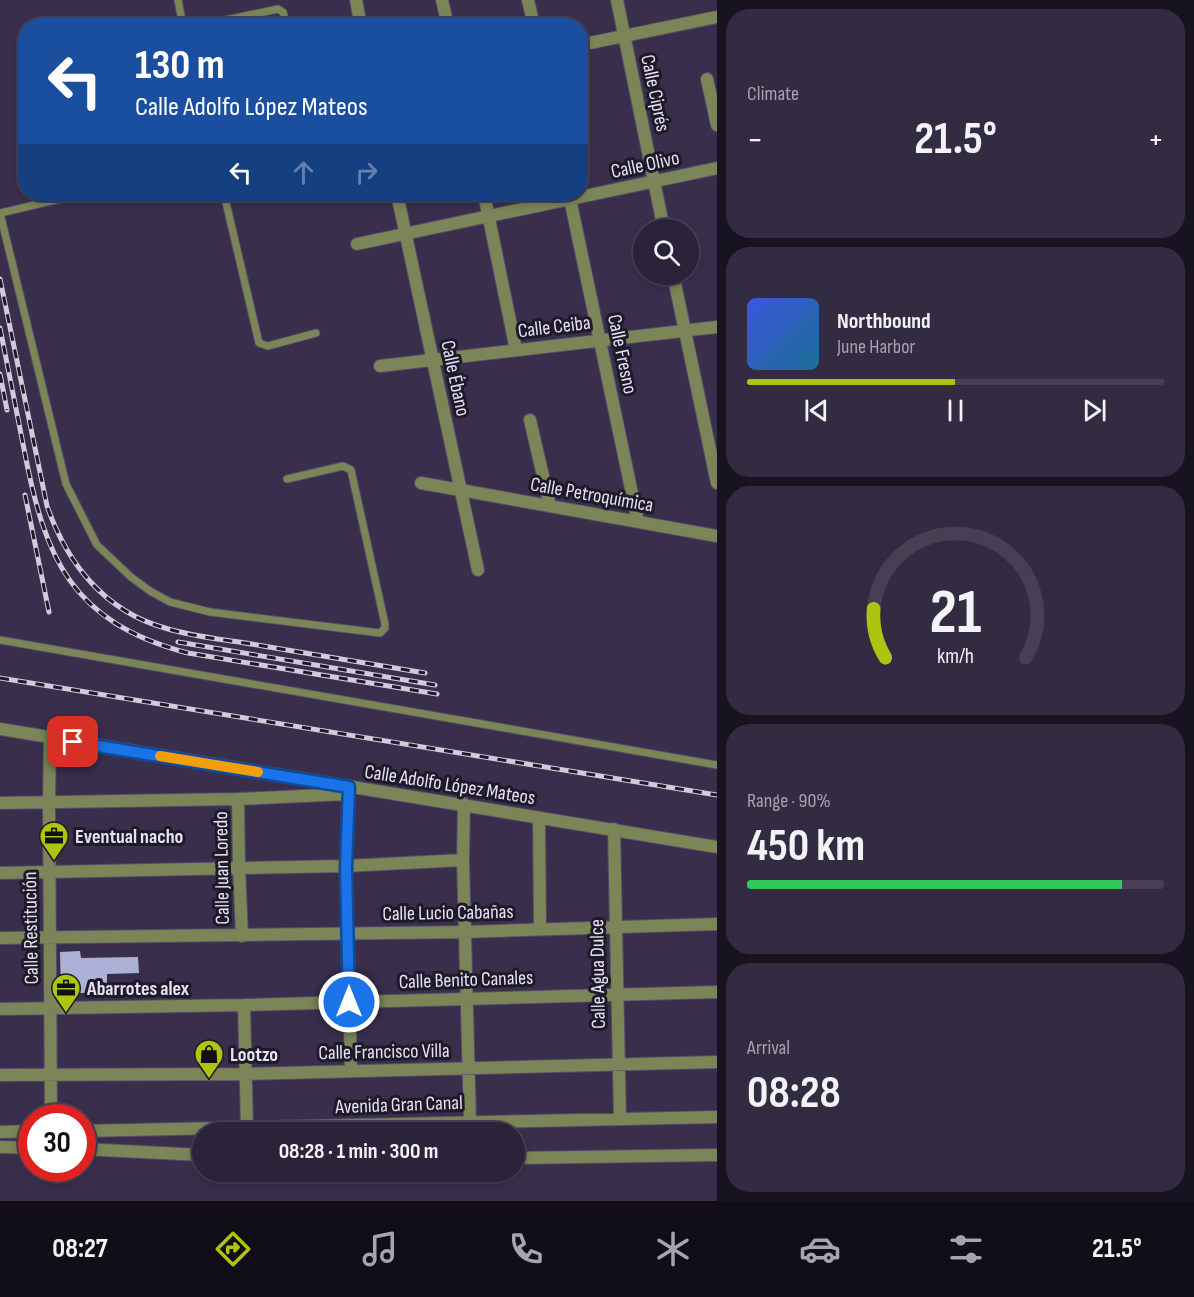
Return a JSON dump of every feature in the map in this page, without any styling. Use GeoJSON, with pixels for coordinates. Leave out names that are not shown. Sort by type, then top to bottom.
{"type":"FeatureCollection","features":[{"type":"Feature","properties":{"kind":"street"},"geometry":{"type":"LineString","coordinates":[[356,0],[360,18]]}},
{"type":"Feature","properties":{"kind":"street"},"geometry":{"type":"LineString","coordinates":[[442,0],[446,18]]}},
{"type":"Feature","properties":{"kind":"street"},"geometry":{"type":"LineString","coordinates":[[528,0],[532,18]]}},
{"type":"Feature","properties":{"kind":"street","name":"Calle Ciprés"},"geometry":{"type":"LineString","coordinates":[[617,0],[662,219]]}},
{"type":"Feature","properties":{"kind":"street"},"geometry":{"type":"LineString","coordinates":[[588,43],[717,17]]}},
{"type":"Feature","properties":{"kind":"street"},"geometry":{"type":"LineString","coordinates":[[707,79],[717,125]]}},
{"type":"Feature","properties":{"kind":"street","name":"Calle Olivo"},"geometry":{"type":"LineString","coordinates":[[588,193],[717,168]]}},
{"type":"Feature","properties":{"kind":"street","name":"Calle Ébano"},"geometry":{"type":"LineString","coordinates":[[398,201],[478,570]]}},
{"type":"Feature","properties":{"kind":"street"},"geometry":{"type":"LineString","coordinates":[[486,201],[516,350]]}},
{"type":"Feature","properties":{"kind":"street","name":"Calle Olivo"},"geometry":{"type":"LineString","coordinates":[[357,244],[489,217],[551,201]]}},
{"type":"Feature","properties":{"kind":"street","name":"Calle Fresno"},"geometry":{"type":"LineString","coordinates":[[571,201],[639,522]]}},
{"type":"Feature","properties":{"kind":"street"},"geometry":{"type":"LineString","coordinates":[[675,285],[717,483]]}},
{"type":"Feature","properties":{"kind":"street","name":"Calle Ceiba"},"geometry":{"type":"LineString","coordinates":[[380,366],[717,327]]}},
{"type":"Feature","properties":{"kind":"street"},"geometry":{"type":"LineString","coordinates":[[530,420],[550,506]]}},
{"type":"Feature","properties":{"kind":"street","name":"Calle Petroquímica"},"geometry":{"type":"LineString","coordinates":[[422,483],[717,536]]}},
{"type":"Feature","properties":{"kind":"street","name":"Calle Adolfo López Mateos"},"geometry":{"type":"LineString","coordinates":[[0,729],[348,790],[464,804],[717,846]]}},
{"type":"Feature","properties":{"kind":"street","name":"Calle Restitución"},"geometry":{"type":"LineString","coordinates":[[50,738],[51,1104]]}},
{"type":"Feature","properties":{"kind":"street"},"geometry":{"type":"LineString","coordinates":[[0,803],[238,799],[348,790],[346,867],[351,1071]]}},
{"type":"Feature","properties":{"kind":"street","name":"Calle Juan Loredo"},"geometry":{"type":"LineString","coordinates":[[238,799],[238,868],[242,936]]}},
{"type":"Feature","properties":{"kind":"street"},"geometry":{"type":"LineString","coordinates":[[464,804],[464,932],[470,1121]]}},
{"type":"Feature","properties":{"kind":"street"},"geometry":{"type":"LineString","coordinates":[[539,818],[540,929]]}},
{"type":"Feature","properties":{"kind":"street","name":"Calle Agua Dulce"},"geometry":{"type":"LineString","coordinates":[[614,829],[620,1119]]}},
{"type":"Feature","properties":{"kind":"street"},"geometry":{"type":"LineString","coordinates":[[0,873],[346,867],[463,860]]}},
{"type":"Feature","properties":{"kind":"street","name":"Calle Lucio Cabañas"},"geometry":{"type":"LineString","coordinates":[[0,938],[464,932],[717,924]]}},
{"type":"Feature","properties":{"kind":"street","name":"Calle Benito Canales"},"geometry":{"type":"LineString","coordinates":[[0,1009],[717,992]]}},
{"type":"Feature","properties":{"kind":"street"},"geometry":{"type":"LineString","coordinates":[[244,1005],[247,1122]]}},
{"type":"Feature","properties":{"kind":"street","name":"Calle Francisco Villa"},"geometry":{"type":"LineString","coordinates":[[0,1075],[245,1074],[717,1062]]}},
{"type":"Feature","properties":{"kind":"street","name":"Avenida Gran Canal"},"geometry":{"type":"LineString","coordinates":[[438,1122],[717,1117]]}},
{"type":"Feature","properties":{"kind":"street","name":"Avenida Gran Canal"},"geometry":{"type":"LineString","coordinates":[[96,1131],[192,1129]]}},
{"type":"Feature","properties":{"kind":"street"},"geometry":{"type":"LineString","coordinates":[[0,1132],[18,1131]]}},
{"type":"Feature","properties":{"kind":"street"},"geometry":{"type":"LineString","coordinates":[[0,1147],[18,1148]]}},
{"type":"Feature","properties":{"kind":"street"},"geometry":{"type":"LineString","coordinates":[[96,1150],[192,1154]]}},
{"type":"Feature","properties":{"kind":"street"},"geometry":{"type":"LineString","coordinates":[[525,1158],[717,1155]]}},
{"type":"Feature","properties":{"kind":"lane"},"geometry":{"type":"LineString","coordinates":[[178,0],[181,18]]}},
{"type":"Feature","properties":{"kind":"lane"},"geometry":{"type":"LineString","coordinates":[[235,18],[278,9],[283,12],[285,18]]}},
{"type":"Feature","properties":{"kind":"lane"},"geometry":{"type":"LineString","coordinates":[[51,201],[0,213],[66,484],[98,545],[131,578],[170,602],[210,612],[380,633],[385,628],[385,624],[351,470],[343,466],[287,479]]}},
{"type":"Feature","properties":{"kind":"lane"},"geometry":{"type":"LineString","coordinates":[[226,201],[259,343],[268,346],[316,333]]}},
{"type":"Feature","properties":{"kind":"lane"},"geometry":{"type":"LineString","coordinates":[[0,640],[717,765]]}},
{"type":"Feature","properties":{"kind":"building"},"geometry":{"type":"Polygon","coordinates":[[[80,951],[81,958],[138,957],[139,973],[107,974],[107,993],[61,993],[60,952],[80,951]]]}},
{"type":"Feature","properties":{"kind":"railway"},"geometry":{"type":"LineString","coordinates":[[0,279],[47,506],[65,547],[77,565],[106,597],[143,620],[202,637],[425,673]]}},
{"type":"Feature","properties":{"kind":"railway"},"geometry":{"type":"LineString","coordinates":[[0,328],[32,488],[42,523],[54,554],[70,581],[90,604],[116,624],[148,640],[188,653],[437,694]]}},
{"type":"Feature","properties":{"kind":"railway"},"geometry":{"type":"LineString","coordinates":[[0,374],[7,410]]}},
{"type":"Feature","properties":{"kind":"railway"},"geometry":{"type":"LineString","coordinates":[[25,495],[49,612]]}},
{"type":"Feature","properties":{"kind":"railway"},"geometry":{"type":"LineString","coordinates":[[178,642],[435,685]]}},
{"type":"Feature","properties":{"kind":"railway"},"geometry":{"type":"LineString","coordinates":[[0,678],[717,795]]}},
{"type":"Feature","properties":{"kind":"slow traffic"},"geometry":{"type":"LineString","coordinates":[[160,756],[258,772]]}},
{"type":"Feature","properties":{"kind":"place","name":"Eventual nacho"},"geometry":{"type":"Point","coordinates":[54,862]}},
{"type":"Feature","properties":{"kind":"place","name":"Abarrotes alex"},"geometry":{"type":"Point","coordinates":[66,1014]}},
{"type":"Feature","properties":{"kind":"place","name":"Lootzo"},"geometry":{"type":"Point","coordinates":[209,1080]}},
{"type":"Feature","properties":{"kind":"route"},"geometry":{"type":"LineString","coordinates":[[73,742],[349,787],[346,867],[349,1002]]}}]}
